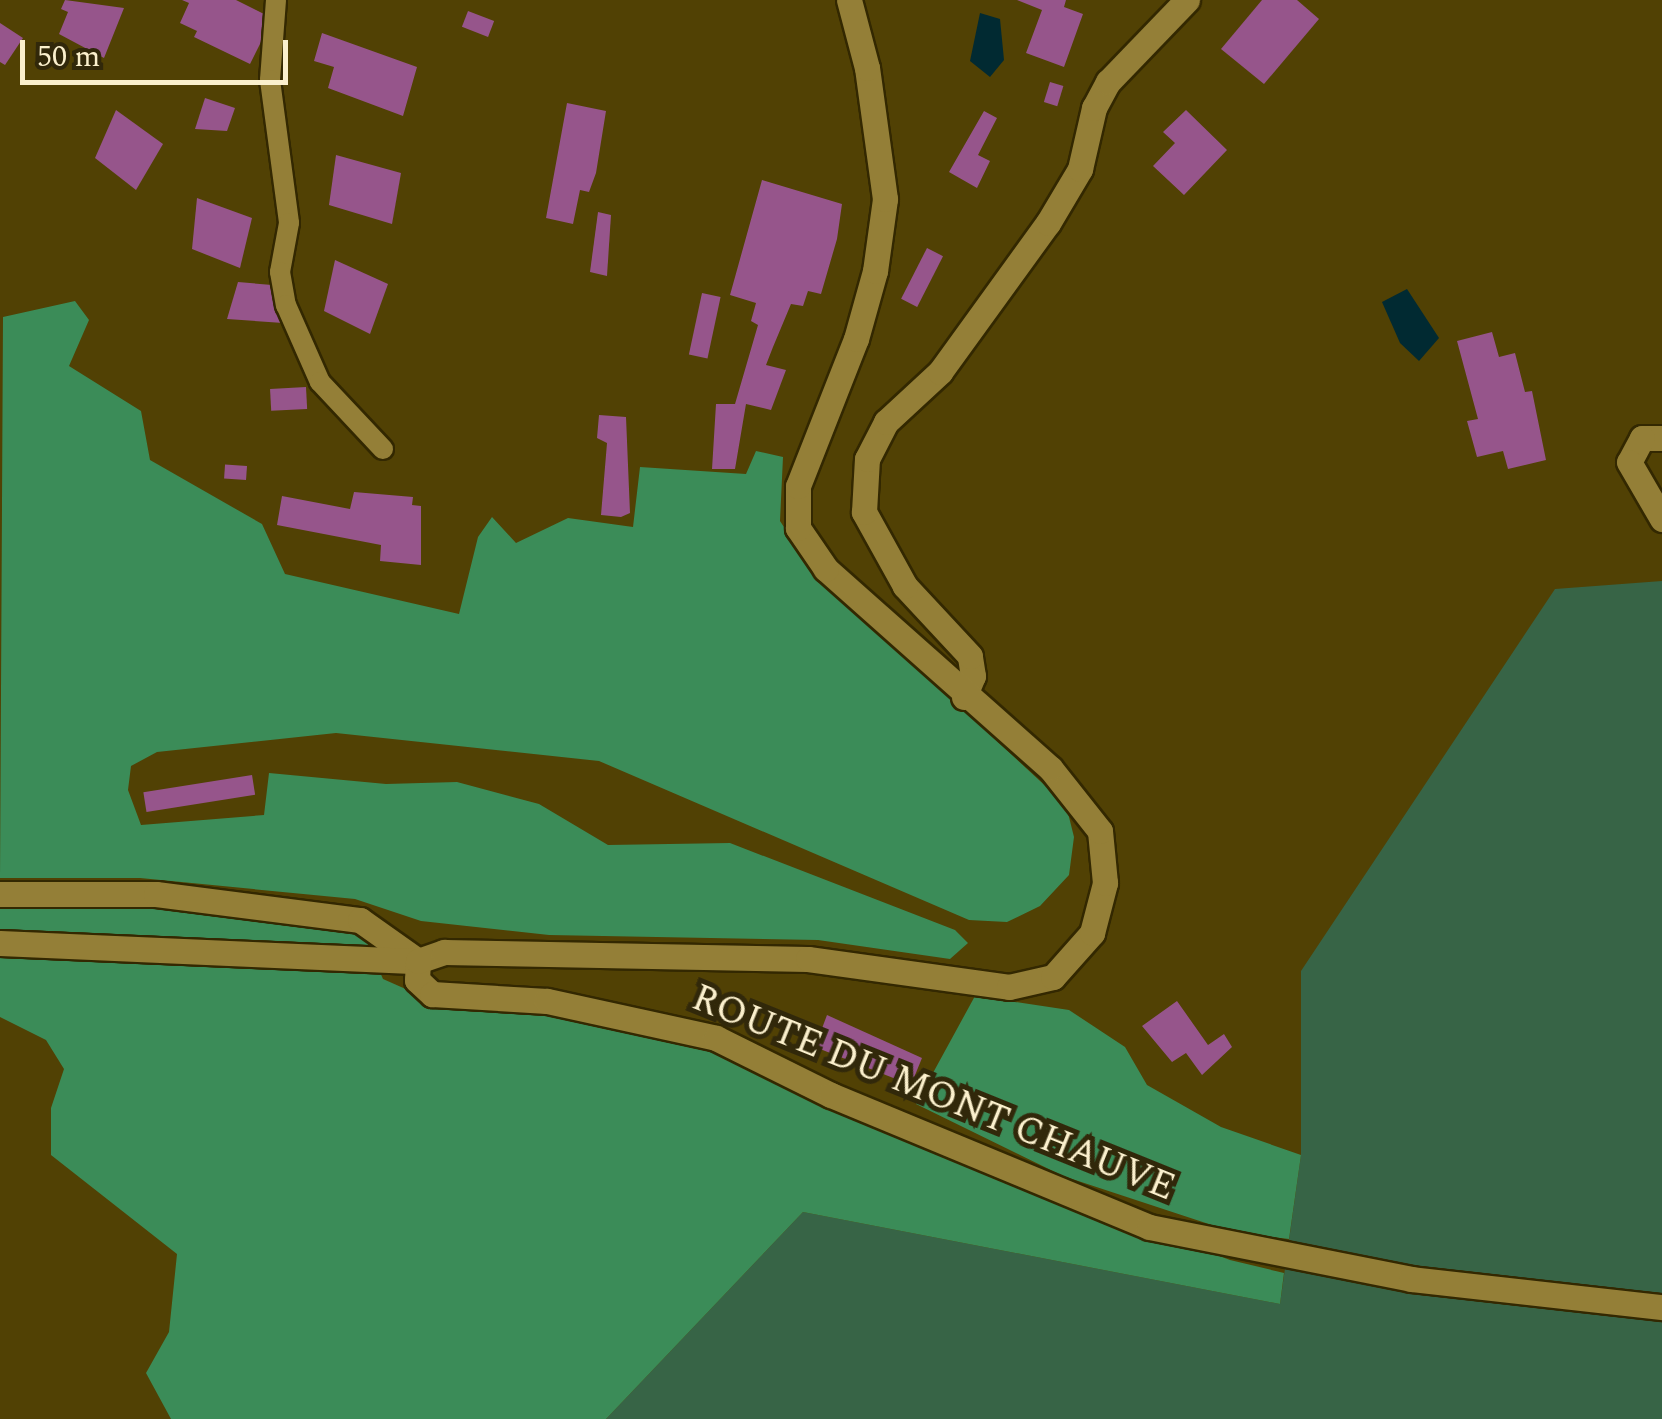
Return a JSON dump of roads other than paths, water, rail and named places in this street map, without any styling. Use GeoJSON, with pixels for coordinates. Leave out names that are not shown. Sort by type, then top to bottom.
{"type":"FeatureCollection","features":[{"type":"Feature","properties":{"kind":"street","name":"ROUTE DU MONT CHAUVE"},"geometry":{"type":"LineString","coordinates":[[849,0],[867,68],[885,200],[876,271],[856,339],[798,486],[798,528],[826,569],[964,697],[1050,768],[1100,831],[1105,883],[1092,933],[1052,977],[1009,987],[808,959],[670,954],[444,952],[418,961],[417,980],[432,994],[566,1004],[716,1038],[831,1095],[1149,1227],[1411,1279],[1662,1307]]}},
{"type":"Feature","properties":{"kind":"street"},"geometry":{"type":"LineString","coordinates":[[964,697],[973,676],[970,656],[905,586],[864,512],[867,459],[886,422],[940,372],[1048,223],[1080,169],[1094,108],[1108,82],[1187,0]]}},
{"type":"Feature","properties":{"kind":"street"},"geometry":{"type":"LineString","coordinates":[[1662,438],[1642,438],[1629,462],[1662,519]]}},
{"type":"Feature","properties":{"kind":"street"},"geometry":{"type":"LineString","coordinates":[[0,894],[156,894],[360,920],[418,961]]}},
{"type":"Feature","properties":{"kind":"street"},"geometry":{"type":"LineString","coordinates":[[0,943],[418,961]]}},
{"type":"Feature","properties":{"kind":"lane"},"geometry":{"type":"LineString","coordinates":[[276,0],[270,80],[290,223],[280,272],[286,305],[320,382],[383,449]]}},
{"type":"Feature","properties":{"kind":"water"},"geometry":{"type":"Polygon","coordinates":[[[980,13],[1000,19],[1004,60],[990,77],[970,61],[980,13]]]}},
{"type":"Feature","properties":{"kind":"water"},"geometry":{"type":"Polygon","coordinates":[[[1407,289],[1439,338],[1419,361],[1400,343],[1382,302],[1407,289]]]}}]}
